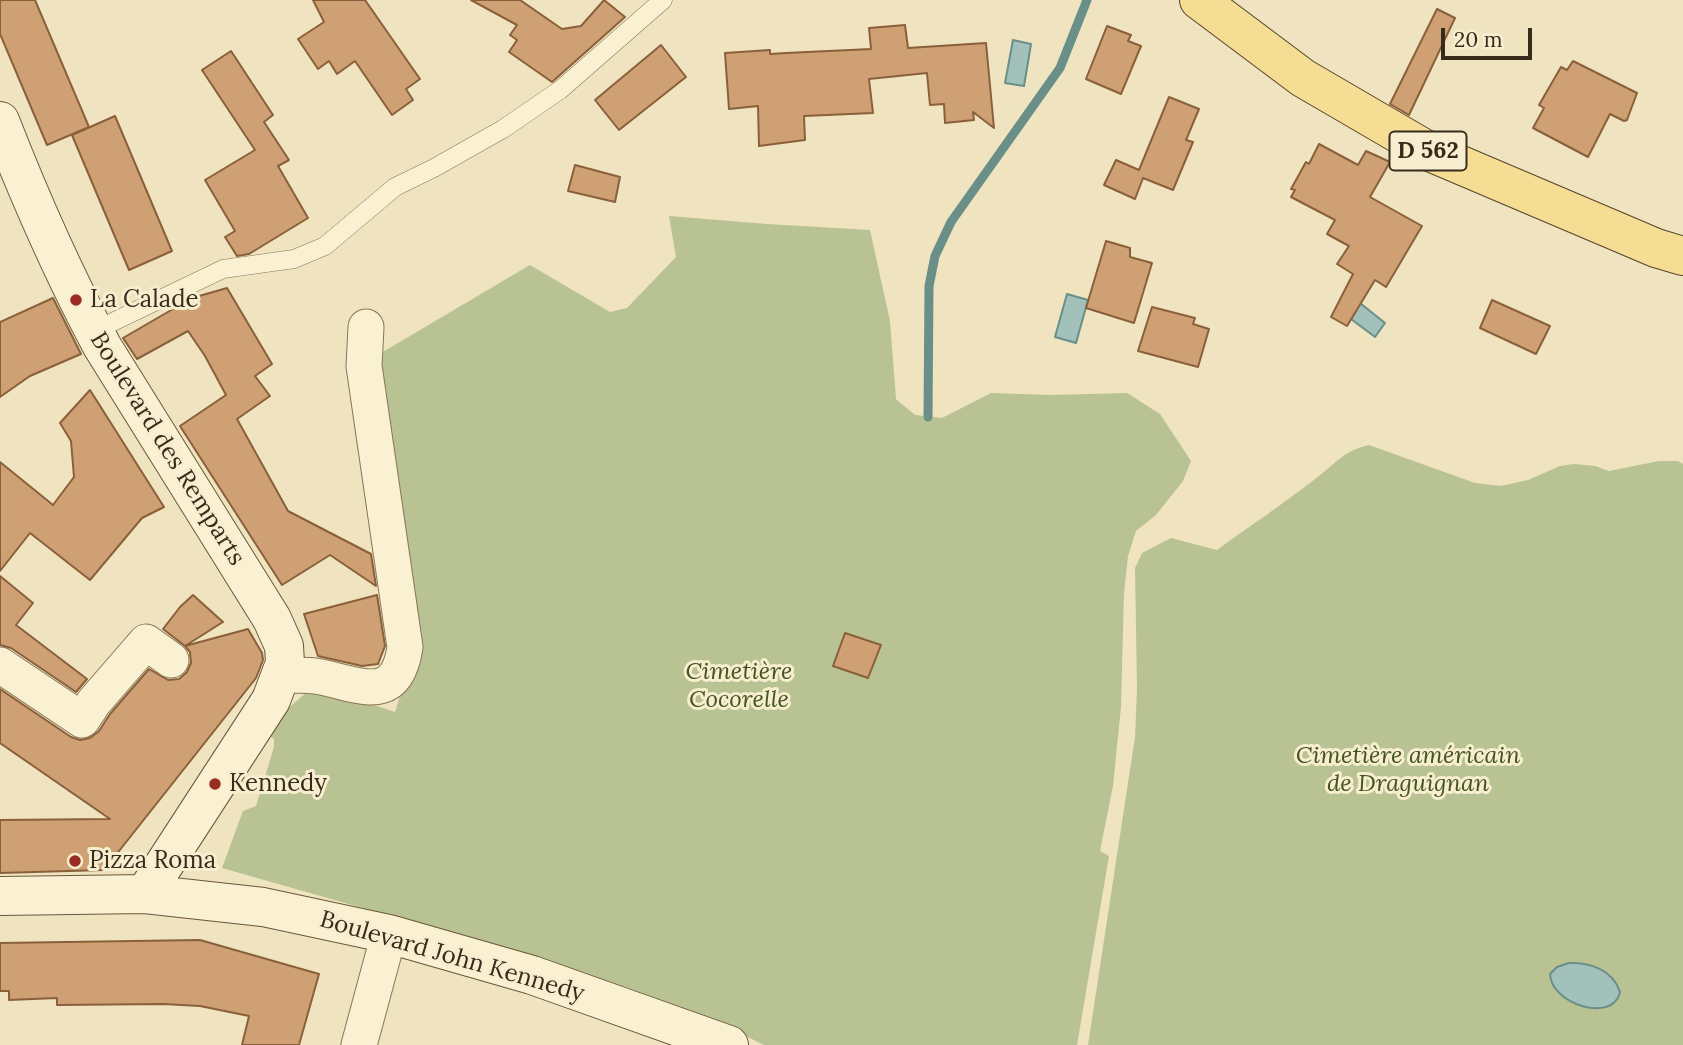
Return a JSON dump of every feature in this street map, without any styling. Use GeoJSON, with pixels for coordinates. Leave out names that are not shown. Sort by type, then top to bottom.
{"type":"FeatureCollection","features":[{"type":"Feature","properties":{"kind":"main road","name":"D 562"},"geometry":{"type":"LineString","coordinates":[[1199,0],[1303,78],[1430,152],[1683,257]]}},
{"type":"Feature","properties":{"kind":"street","name":"Boulevard des Remparts"},"geometry":{"type":"LineString","coordinates":[[0,121],[76,300],[272,619],[284,646],[285,663],[276,687]]}},
{"type":"Feature","properties":{"kind":"street"},"geometry":{"type":"LineString","coordinates":[[145,894],[276,687],[315,676],[369,688],[395,677],[402,664],[405,647],[364,366],[366,327]]}},
{"type":"Feature","properties":{"kind":"street"},"geometry":{"type":"LineString","coordinates":[[0,664],[82,720],[94,702],[146,642],[171,660]]}},
{"type":"Feature","properties":{"kind":"street","name":"Boulevard John Kennedy"},"geometry":{"type":"LineString","coordinates":[[0,896],[145,894],[263,907],[389,934],[532,975],[729,1045]]}},
{"type":"Feature","properties":{"kind":"street"},"geometry":{"type":"LineString","coordinates":[[359,1045],[389,934]]}},
{"type":"Feature","properties":{"kind":"lane"},"geometry":{"type":"LineString","coordinates":[[94,331],[223,269],[294,259],[325,246],[395,187],[435,168],[560,90],[663,0]]}},
{"type":"Feature","properties":{"kind":"green space","name":"Cimetière Cocorelle"},"geometry":{"type":"Polygon","coordinates":[[[669,216],[870,230],[890,321],[896,399],[915,415],[942,418],[991,393],[1127,393],[1160,414],[1191,461],[1183,481],[1156,515],[1136,531],[1128,556],[1124,593],[1121,707],[1113,786],[1100,851],[1109,856],[1077,1045],[764,1045],[715,1021],[626,987],[468,938],[222,868],[243,811],[256,806],[274,747],[274,739],[263,730],[315,685],[395,712],[414,652],[376,356],[530,265],[610,312],[627,308],[676,257],[669,216]]]}},
{"type":"Feature","properties":{"kind":"green space","name":"Cimetière américain de Draguignan"},"geometry":{"type":"Polygon","coordinates":[[[1369,445],[1475,483],[1501,486],[1528,480],[1560,466],[1574,464],[1595,466],[1609,471],[1659,461],[1678,461],[1683,464],[1683,1045],[1088,1045],[1135,737],[1135,568],[1142,553],[1171,538],[1217,550],[1345,455],[1369,445]]]}},
{"type":"Feature","properties":{"kind":"water"},"geometry":{"type":"Polygon","coordinates":[[[1013,40],[1031,44],[1024,86],[1005,83],[1013,40]]]}},
{"type":"Feature","properties":{"kind":"water"},"geometry":{"type":"Polygon","coordinates":[[[1067,294],[1088,300],[1076,343],[1055,337],[1067,294]]]}},
{"type":"Feature","properties":{"kind":"water"},"geometry":{"type":"Polygon","coordinates":[[[1355,299],[1385,323],[1375,337],[1343,313],[1355,299]]]}},
{"type":"Feature","properties":{"kind":"water"},"geometry":{"type":"Polygon","coordinates":[[[1569,963],[1593,966],[1612,978],[1620,992],[1615,1002],[1606,1007],[1595,1008],[1583,1006],[1560,994],[1553,985],[1550,974],[1557,967],[1569,963]]]}},
{"type":"Feature","properties":{"kind":"building"},"geometry":{"type":"Polygon","coordinates":[[[0,0],[35,0],[89,127],[47,145],[0,34],[0,0]]]}},
{"type":"Feature","properties":{"kind":"building"},"geometry":{"type":"Polygon","coordinates":[[[313,0],[365,0],[420,79],[406,89],[413,100],[392,115],[355,61],[337,74],[329,61],[318,69],[298,39],[324,22],[313,0]]]}},
{"type":"Feature","properties":{"kind":"building"},"geometry":{"type":"Polygon","coordinates":[[[471,0],[520,0],[562,29],[581,26],[604,0],[625,17],[552,82],[509,52],[517,40],[510,35],[517,25],[471,0]]]}},
{"type":"Feature","properties":{"kind":"building"},"geometry":{"type":"Polygon","coordinates":[[[1437,9],[1455,18],[1409,115],[1390,104],[1437,9]]]}},
{"type":"Feature","properties":{"kind":"building"},"geometry":{"type":"Polygon","coordinates":[[[905,25],[908,48],[986,43],[994,128],[973,112],[974,120],[945,123],[944,104],[930,105],[927,73],[869,79],[873,113],[804,116],[805,140],[759,146],[758,106],[729,109],[725,53],[770,50],[770,54],[871,49],[869,28],[905,25]]]}},
{"type":"Feature","properties":{"kind":"building"},"geometry":{"type":"Polygon","coordinates":[[[1107,26],[1131,35],[1128,41],[1141,46],[1121,94],[1086,79],[1107,26]]]}},
{"type":"Feature","properties":{"kind":"building"},"geometry":{"type":"Polygon","coordinates":[[[661,45],[686,77],[619,130],[595,100],[661,45]]]}},
{"type":"Feature","properties":{"kind":"building"},"geometry":{"type":"Polygon","coordinates":[[[231,51],[273,115],[264,122],[289,160],[278,166],[308,218],[249,254],[237,256],[225,237],[235,231],[205,180],[255,150],[202,70],[231,51]]]}},
{"type":"Feature","properties":{"kind":"building"},"geometry":{"type":"Polygon","coordinates":[[[1573,61],[1637,93],[1627,120],[1610,114],[1588,157],[1533,128],[1544,108],[1539,105],[1561,67],[1567,70],[1573,61]]]}},
{"type":"Feature","properties":{"kind":"building"},"geometry":{"type":"Polygon","coordinates":[[[1169,97],[1199,109],[1186,140],[1193,142],[1173,190],[1143,178],[1135,199],[1104,185],[1116,160],[1139,170],[1169,97]]]}},
{"type":"Feature","properties":{"kind":"building"},"geometry":{"type":"Polygon","coordinates":[[[115,116],[172,251],[129,270],[72,135],[115,116]]]}},
{"type":"Feature","properties":{"kind":"building"},"geometry":{"type":"Polygon","coordinates":[[[1319,144],[1358,165],[1366,151],[1390,162],[1370,197],[1422,226],[1386,287],[1375,280],[1347,326],[1331,317],[1353,274],[1337,264],[1349,246],[1327,234],[1335,220],[1291,197],[1295,190],[1291,189],[1319,144]]]}},
{"type":"Feature","properties":{"kind":"building"},"geometry":{"type":"Polygon","coordinates":[[[575,165],[620,177],[615,202],[568,191],[575,165]]]}},
{"type":"Feature","properties":{"kind":"building"},"geometry":{"type":"Polygon","coordinates":[[[1106,241],[1130,248],[1130,257],[1152,263],[1134,323],[1086,308],[1106,241]]]}},
{"type":"Feature","properties":{"kind":"building"},"geometry":{"type":"Polygon","coordinates":[[[227,288],[272,364],[255,376],[270,396],[237,419],[288,511],[371,554],[376,586],[330,555],[282,585],[180,426],[226,395],[205,356],[188,331],[137,359],[123,338],[192,298],[227,288]]]}},
{"type":"Feature","properties":{"kind":"building"},"geometry":{"type":"Polygon","coordinates":[[[53,298],[81,354],[30,376],[0,397],[0,322],[53,298]]]}},
{"type":"Feature","properties":{"kind":"building"},"geometry":{"type":"Polygon","coordinates":[[[1492,300],[1550,326],[1536,354],[1480,328],[1492,300]]]}},
{"type":"Feature","properties":{"kind":"building"},"geometry":{"type":"Polygon","coordinates":[[[1152,307],[1195,318],[1193,324],[1209,329],[1198,367],[1138,351],[1152,307]]]}},
{"type":"Feature","properties":{"kind":"building"},"geometry":{"type":"Polygon","coordinates":[[[90,390],[164,507],[142,518],[90,580],[30,533],[0,571],[0,462],[53,505],[74,477],[71,441],[60,423],[90,390]]]}},
{"type":"Feature","properties":{"kind":"building"},"geometry":{"type":"Polygon","coordinates":[[[0,576],[33,603],[16,625],[87,679],[76,692],[11,648],[0,645],[0,576]]]}},
{"type":"Feature","properties":{"kind":"building"},"geometry":{"type":"Polygon","coordinates":[[[193,595],[223,622],[185,646],[163,629],[193,595]]]}},
{"type":"Feature","properties":{"kind":"building"},"geometry":{"type":"Polygon","coordinates":[[[377,595],[385,646],[378,664],[362,666],[318,656],[304,614],[377,595]]]}},
{"type":"Feature","properties":{"kind":"building"},"geometry":{"type":"Polygon","coordinates":[[[248,629],[262,653],[263,660],[256,678],[104,870],[0,873],[0,820],[110,819],[0,743],[0,689],[71,737],[80,740],[90,738],[99,731],[110,714],[149,669],[168,680],[179,679],[187,672],[191,663],[190,652],[185,646],[248,629]]]}},
{"type":"Feature","properties":{"kind":"building"},"geometry":{"type":"Polygon","coordinates":[[[845,633],[881,645],[868,678],[833,666],[845,633]]]}},
{"type":"Feature","properties":{"kind":"building"},"geometry":{"type":"Polygon","coordinates":[[[200,940],[319,974],[299,1045],[242,1045],[249,1016],[200,1006],[57,1005],[57,998],[9,1000],[9,991],[0,991],[0,943],[200,940]]]}},
{"type":"Feature","properties":{"kind":"waterway"},"geometry":{"type":"LineString","coordinates":[[928,417],[929,286],[935,256],[951,222],[1060,68],[1087,0]]}},
{"type":"Feature","properties":{"kind":"place","name":"La Calade"},"geometry":{"type":"Point","coordinates":[76,300]}},
{"type":"Feature","properties":{"kind":"place","name":"Kennedy"},"geometry":{"type":"Point","coordinates":[215,784]}},
{"type":"Feature","properties":{"kind":"place","name":"Pizza Roma"},"geometry":{"type":"Point","coordinates":[75,861]}}]}
